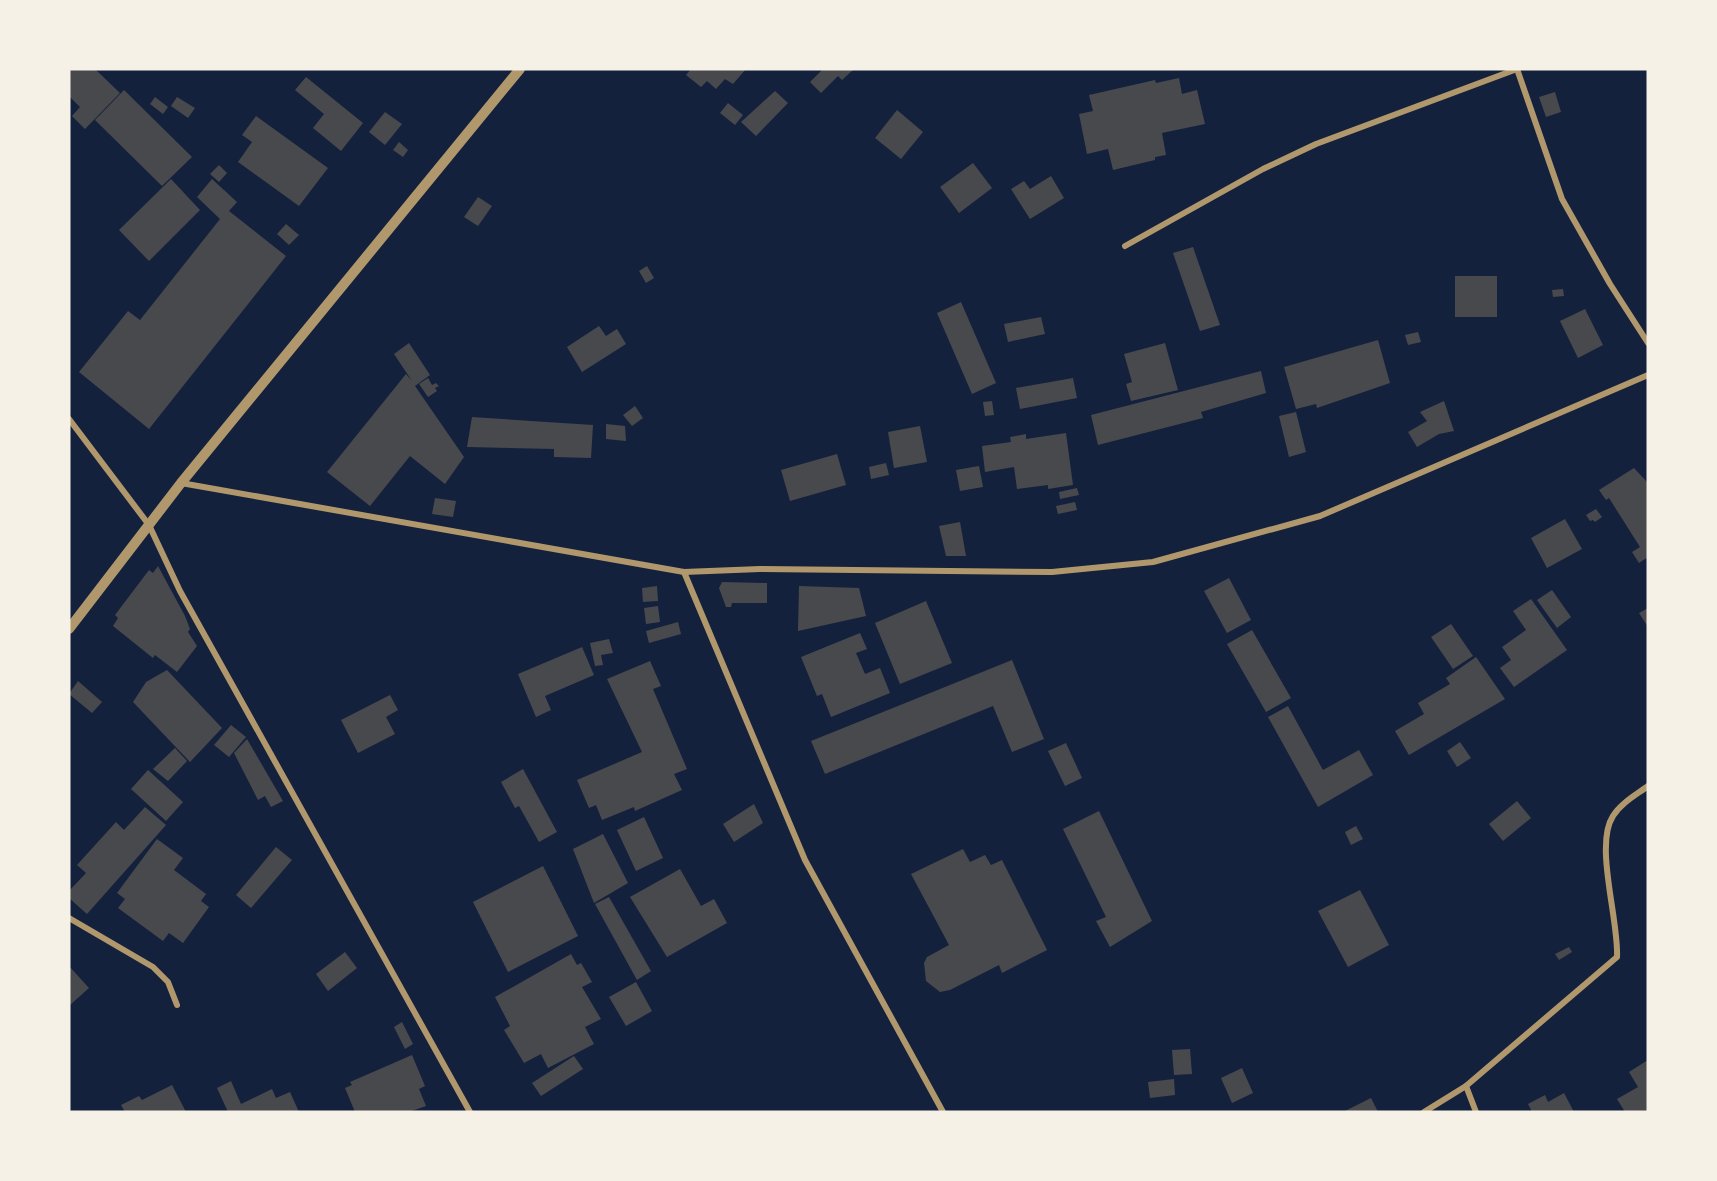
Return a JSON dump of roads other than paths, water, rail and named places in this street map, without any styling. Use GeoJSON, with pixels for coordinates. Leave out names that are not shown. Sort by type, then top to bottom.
{"type":"FeatureCollection","features":[{"type":"Feature","properties":{"kind":"street"},"geometry":{"type":"LineString","coordinates":[[69,629],[181,483],[520,69]]}},
{"type":"Feature","properties":{"kind":"street"},"geometry":{"type":"LineString","coordinates":[[1125,246],[1263,169],[1316,144],[1517,69],[1562,199],[1610,284],[1648,343]]}},
{"type":"Feature","properties":{"kind":"street"},"geometry":{"type":"LineString","coordinates":[[181,483],[684,572],[760,569],[1052,572],[1154,562],[1320,516],[1648,375]]}},
{"type":"Feature","properties":{"kind":"street"},"geometry":{"type":"LineString","coordinates":[[69,419],[149,525],[180,591],[470,1112]]}},
{"type":"Feature","properties":{"kind":"street"},"geometry":{"type":"LineString","coordinates":[[684,572],[805,860],[943,1112]]}},
{"type":"Feature","properties":{"kind":"street"},"geometry":{"type":"LineString","coordinates":[[1424,1112],[1466,1086],[1617,957],[1618,936],[1610,888],[1606,840],[1612,817],[1622,805],[1648,786]]}},
{"type":"Feature","properties":{"kind":"street"},"geometry":{"type":"LineString","coordinates":[[69,918],[153,967],[168,982],[177,1005]]}},
{"type":"Feature","properties":{"kind":"street"},"geometry":{"type":"LineString","coordinates":[[1466,1086],[1476,1112]]}}]}
